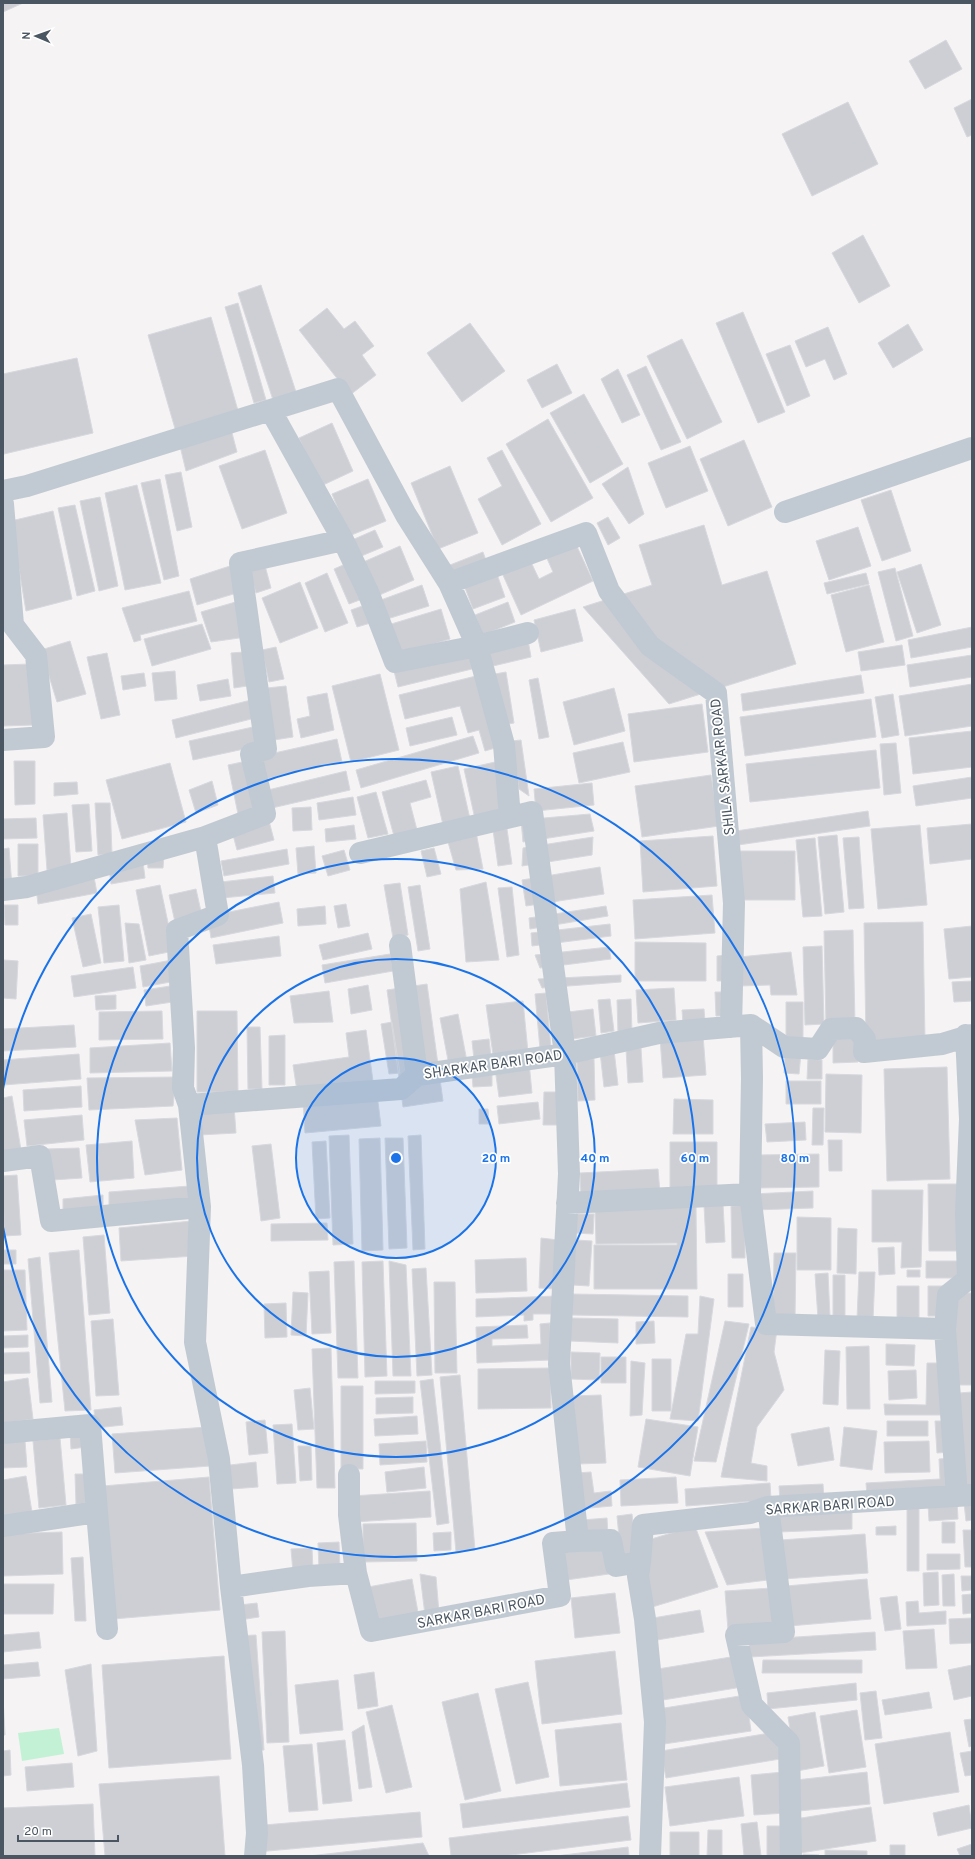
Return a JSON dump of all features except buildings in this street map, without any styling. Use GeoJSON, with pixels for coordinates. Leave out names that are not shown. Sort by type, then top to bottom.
{"type":"FeatureCollection","features":[{"type":"Feature","properties":{"kind":"street"},"geometry":{"type":"LineString","coordinates":[[3,491],[27,486],[338,389],[406,515],[449,583],[477,646],[504,745],[510,818]]}},
{"type":"Feature","properties":{"kind":"street"},"geometry":{"type":"LineString","coordinates":[[271,411],[343,540],[368,592],[395,662],[477,646],[528,633]]}},
{"type":"Feature","properties":{"kind":"street"},"geometry":{"type":"LineString","coordinates":[[785,512],[972,448]]}},
{"type":"Feature","properties":{"kind":"street"},"geometry":{"type":"LineString","coordinates":[[3,504],[13,624],[36,655],[44,737],[3,740]]}},
{"type":"Feature","properties":{"kind":"street","name":"SHILA SARKAR ROAD"},"geometry":{"type":"LineString","coordinates":[[449,583],[586,533],[609,591],[650,646],[716,693],[734,902],[741,1026],[752,1078],[750,1194],[766,1324],[946,1329]]}},
{"type":"Feature","properties":{"kind":"street"},"geometry":{"type":"LineString","coordinates":[[3,890],[27,887],[205,837],[265,814],[251,754],[266,749],[240,563],[343,540]]}},
{"type":"Feature","properties":{"kind":"street"},"geometry":{"type":"LineString","coordinates":[[360,853],[532,812],[565,1054],[569,1174],[559,1364],[578,1541]]}},
{"type":"Feature","properties":{"kind":"street"},"geometry":{"type":"LineString","coordinates":[[205,837],[218,915],[177,930],[184,1048],[183,1088],[189,1105],[200,1207],[195,1342],[219,1459],[232,1587],[253,1765],[257,1833],[255,1856]]}},
{"type":"Feature","properties":{"kind":"street"},"geometry":{"type":"LineString","coordinates":[[400,945],[417,1075]]}},
{"type":"Feature","properties":{"kind":"street"},"geometry":{"type":"LineString","coordinates":[[741,1026],[784,1047],[818,1049],[831,1029],[856,1028],[864,1039],[864,1052],[942,1044],[969,1035],[970,1119],[968,1279],[948,1295],[946,1329],[965,1496]]}},
{"type":"Feature","properties":{"kind":"street","name":"SHARKAR BARI ROAD"},"geometry":{"type":"LineString","coordinates":[[189,1105],[401,1089],[417,1075],[565,1054],[659,1033],[741,1026]]}},
{"type":"Feature","properties":{"kind":"street"},"geometry":{"type":"LineString","coordinates":[[3,1161],[40,1156],[51,1221],[200,1207]]}},
{"type":"Feature","properties":{"kind":"street"},"geometry":{"type":"LineString","coordinates":[[567,1203],[750,1194]]}},
{"type":"Feature","properties":{"kind":"street"},"geometry":{"type":"LineString","coordinates":[[3,1433],[90,1425],[107,1629]]}},
{"type":"Feature","properties":{"kind":"street"},"geometry":{"type":"LineString","coordinates":[[232,1587],[308,1576],[356,1573],[349,1516],[349,1475]]}},
{"type":"Feature","properties":{"kind":"street","name":"SARKAR BARI ROAD"},"geometry":{"type":"LineString","coordinates":[[356,1573],[371,1632],[560,1596],[553,1543],[611,1540],[616,1566],[640,1562],[643,1525],[750,1513],[768,1507],[965,1496]]}},
{"type":"Feature","properties":{"kind":"street"},"geometry":{"type":"LineString","coordinates":[[768,1507],[784,1632],[736,1635],[752,1705],[789,1743],[792,1856]]}},
{"type":"Feature","properties":{"kind":"street"},"geometry":{"type":"LineString","coordinates":[[3,1526],[97,1512]]}},
{"type":"Feature","properties":{"kind":"street"},"geometry":{"type":"LineString","coordinates":[[640,1562],[638,1576],[645,1619],[655,1722],[650,1856]]}},
{"type":"Feature","properties":{"kind":"green space"},"geometry":{"type":"Polygon","coordinates":[[[59,1728],[64,1754],[22,1761],[18,1733],[59,1728]]]}}]}
